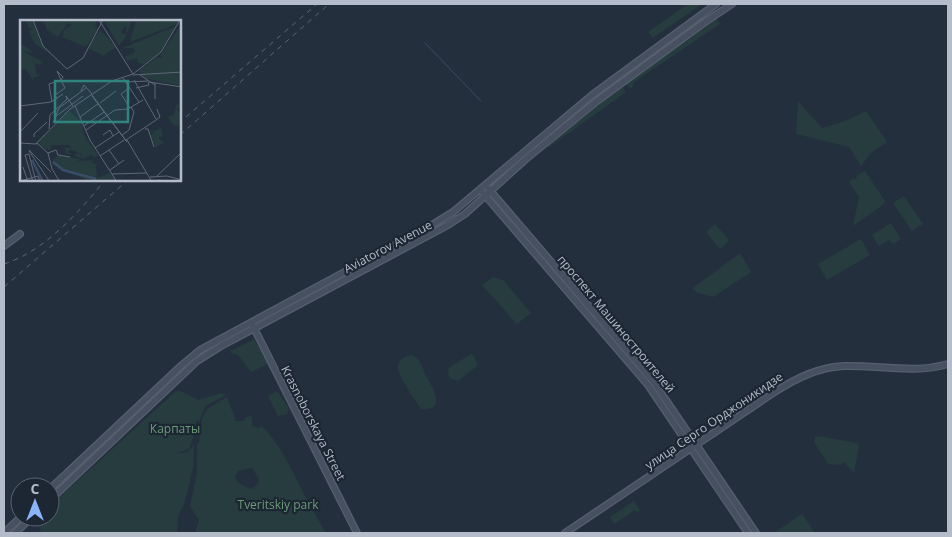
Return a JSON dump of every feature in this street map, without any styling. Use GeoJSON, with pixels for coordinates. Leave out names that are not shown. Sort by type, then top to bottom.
{"type":"FeatureCollection","features":[{"type":"Feature","properties":{"kind":"main road","name":"Aviatorov Avenue"},"geometry":{"type":"LineString","coordinates":[[60,481],[188,360],[208,344],[436,223],[461,206],[592,95],[716,4]]}},
{"type":"Feature","properties":{"kind":"main road","name":"Aviatorov Avenue"},"geometry":{"type":"LineString","coordinates":[[60,491],[188,369],[214,350],[448,225],[603,96],[732,4]]}},
{"type":"Feature","properties":{"kind":"main road","name":"проспект Машиностроителей"},"geometry":{"type":"LineString","coordinates":[[485,185],[488,193],[641,377],[694,446],[756,533]]}},
{"type":"Feature","properties":{"kind":"main road","name":"проспект Машиностроителей"},"geometry":{"type":"LineString","coordinates":[[480,190],[488,193]]}},
{"type":"Feature","properties":{"kind":"main road"},"geometry":{"type":"LineString","coordinates":[[4,246],[20,234]]}},
{"type":"Feature","properties":{"kind":"main road","name":"Krasnoborskaya Street"},"geometry":{"type":"LineString","coordinates":[[251,322],[357,533]]}},
{"type":"Feature","properties":{"kind":"main road","name":"улица Серго Орджоникидзе"},"geometry":{"type":"LineString","coordinates":[[565,533],[776,391],[814,371],[844,366],[918,368],[948,364]]}},
{"type":"Feature","properties":{"kind":"main road","name":"проспект Машиностроителей"},"geometry":{"type":"LineString","coordinates":[[694,446],[748,533]]}},
{"type":"Feature","properties":{"kind":"green space"},"geometry":{"type":"Polygon","coordinates":[[[688,4],[702,4],[653,38],[648,32],[688,4]]]}},
{"type":"Feature","properties":{"kind":"green space"},"geometry":{"type":"Polygon","coordinates":[[[723,4],[708,17],[599,97],[597,94],[723,4]]]}},
{"type":"Feature","properties":{"kind":"green space"},"geometry":{"type":"Polygon","coordinates":[[[716,17],[720,24],[634,82],[632,88],[628,87],[627,83],[629,81],[716,17]]]}},
{"type":"Feature","properties":{"kind":"green space"},"geometry":{"type":"Polygon","coordinates":[[[622,86],[626,92],[551,146],[543,149],[622,86]]]}},
{"type":"Feature","properties":{"kind":"green space"},"geometry":{"type":"Polygon","coordinates":[[[798,101],[822,128],[845,121],[866,111],[887,142],[872,152],[861,166],[849,147],[796,134],[798,101]]]}},
{"type":"Feature","properties":{"kind":"green space"},"geometry":{"type":"Polygon","coordinates":[[[865,171],[885,201],[884,204],[853,226],[859,197],[849,182],[854,178],[855,180],[856,176],[865,171]]]}},
{"type":"Feature","properties":{"kind":"green space"},"geometry":{"type":"Polygon","coordinates":[[[904,196],[923,224],[912,231],[893,203],[904,196]]]}},
{"type":"Feature","properties":{"kind":"green space"},"geometry":{"type":"Polygon","coordinates":[[[891,223],[901,239],[893,244],[889,240],[879,246],[872,235],[891,223]]]}},
{"type":"Feature","properties":{"kind":"green space"},"geometry":{"type":"Polygon","coordinates":[[[715,224],[729,240],[722,248],[718,247],[706,232],[715,224]]]}},
{"type":"Feature","properties":{"kind":"green space"},"geometry":{"type":"Polygon","coordinates":[[[436,227],[437,229],[255,325],[254,323],[436,227]]]}},
{"type":"Feature","properties":{"kind":"green space"},"geometry":{"type":"Polygon","coordinates":[[[861,239],[870,255],[827,280],[818,264],[861,239]]]}},
{"type":"Feature","properties":{"kind":"green space"},"geometry":{"type":"Polygon","coordinates":[[[740,253],[751,272],[713,297],[696,292],[693,288],[740,253]]]}},
{"type":"Feature","properties":{"kind":"green space"},"geometry":{"type":"Polygon","coordinates":[[[493,277],[503,280],[531,313],[517,324],[482,285],[493,277]]]}},
{"type":"Feature","properties":{"kind":"green space"},"geometry":{"type":"Polygon","coordinates":[[[254,339],[268,364],[251,372],[238,355],[229,352],[254,339]]]}},
{"type":"Feature","properties":{"kind":"green space"},"geometry":{"type":"Polygon","coordinates":[[[471,354],[478,365],[458,381],[451,379],[448,374],[449,368],[471,354]]]}},
{"type":"Feature","properties":{"kind":"green space"},"geometry":{"type":"Polygon","coordinates":[[[411,355],[418,359],[436,397],[434,406],[429,409],[421,409],[398,369],[400,361],[411,355]]]}},
{"type":"Feature","properties":{"kind":"green space","name":"Карпаты"},"geometry":{"type":"Polygon","coordinates":[[[176,391],[199,400],[220,393],[226,395],[206,406],[199,422],[196,420],[195,432],[189,449],[178,453],[188,452],[194,444],[193,468],[184,505],[178,516],[177,533],[42,533],[39,527],[60,527],[60,497],[176,391]]]}},
{"type":"Feature","properties":{"kind":"green space"},"geometry":{"type":"Polygon","coordinates":[[[277,391],[289,408],[287,414],[278,416],[268,396],[277,391]]]}},
{"type":"Feature","properties":{"kind":"green space","name":"Tveritskiy park"},"geometry":{"type":"Polygon","coordinates":[[[227,397],[236,421],[243,421],[247,417],[252,416],[252,426],[258,428],[262,426],[269,433],[290,466],[326,533],[195,533],[199,520],[190,506],[197,473],[197,444],[199,443],[202,418],[208,408],[227,397]],[[252,468],[238,471],[235,478],[240,484],[251,489],[258,484],[259,479],[252,468]]]}},
{"type":"Feature","properties":{"kind":"green space"},"geometry":{"type":"Polygon","coordinates":[[[819,436],[857,443],[859,445],[854,473],[844,462],[840,465],[828,464],[814,442],[815,437],[819,436]]]}},
{"type":"Feature","properties":{"kind":"green space"},"geometry":{"type":"Polygon","coordinates":[[[634,501],[640,510],[637,513],[635,510],[614,524],[610,517],[634,501]]]}},
{"type":"Feature","properties":{"kind":"green space"},"geometry":{"type":"Polygon","coordinates":[[[802,514],[815,533],[774,533],[802,514]]]}},
{"type":"Feature","properties":{"kind":"waterway"},"geometry":{"type":"LineString","coordinates":[[425,43],[481,101]]}},
{"type":"Feature","properties":{"kind":"railway"},"geometry":{"type":"LineString","coordinates":[[186,117],[317,4]]}},
{"type":"Feature","properties":{"kind":"railway"},"geometry":{"type":"LineString","coordinates":[[181,134],[329,4]]}},
{"type":"Feature","properties":{"kind":"railway"},"geometry":{"type":"LineString","coordinates":[[4,264],[19,258],[47,240],[84,205],[104,181]]}},
{"type":"Feature","properties":{"kind":"railway"},"geometry":{"type":"LineString","coordinates":[[4,287],[127,181]]}}]}
